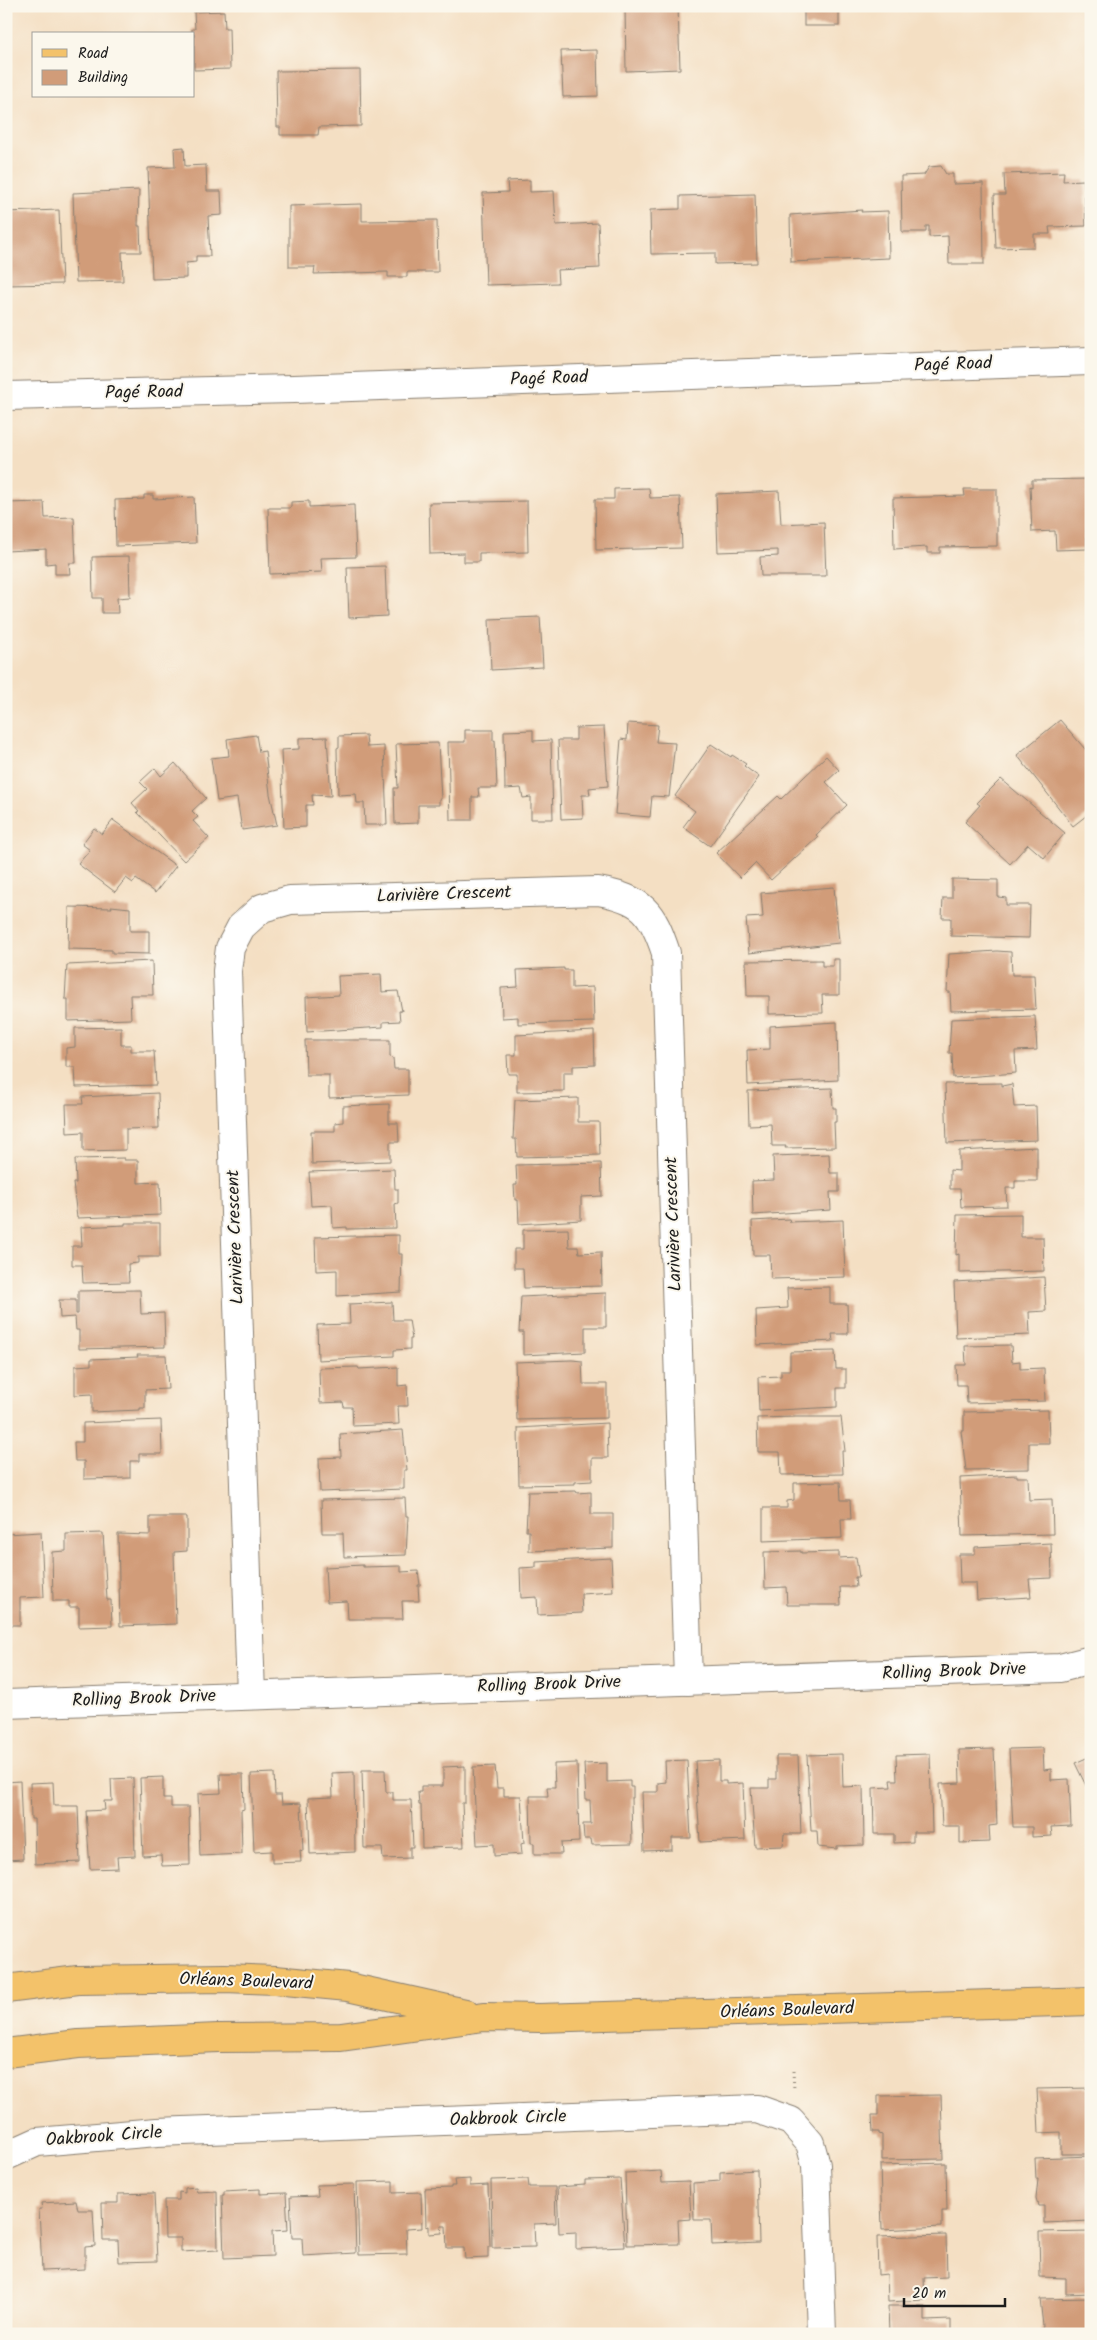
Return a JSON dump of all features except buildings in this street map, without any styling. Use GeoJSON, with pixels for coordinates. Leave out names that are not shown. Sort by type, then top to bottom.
{"type":"FeatureCollection","features":[{"type":"Feature","properties":{"kind":"main road","name":"Orléans Boulevard"},"geometry":{"type":"LineString","coordinates":[[6,1989],[78,1980],[225,1978],[275,1980],[348,1988],[484,2017]]}},
{"type":"Feature","properties":{"kind":"main road","name":"Orléans Boulevard"},"geometry":{"type":"LineString","coordinates":[[6,2052],[78,2044],[200,2039],[341,2037],[484,2017],[559,2018],[1091,2001]]}},
{"type":"Feature","properties":{"kind":"street","name":"Pagé Road"},"geometry":{"type":"LineString","coordinates":[[6,396],[294,389],[1091,361]]}},
{"type":"Feature","properties":{"kind":"street","name":"Larivière Crescent"},"geometry":{"type":"LineString","coordinates":[[251,1695],[227,971],[230,948],[241,927],[262,908],[290,900],[598,891],[622,896],[645,909],[658,928],[666,953],[688,1681]]}},
{"type":"Feature","properties":{"kind":"street","name":"Rolling Brook Drive"},"geometry":{"type":"LineString","coordinates":[[6,1704],[1060,1668],[1091,1660]]}},
{"type":"Feature","properties":{"kind":"street","name":"Oakbrook Circle"},"geometry":{"type":"LineString","coordinates":[[6,2156],[37,2142],[158,2132],[757,2109],[791,2121],[810,2143],[816,2165],[822,2334]]}}]}
